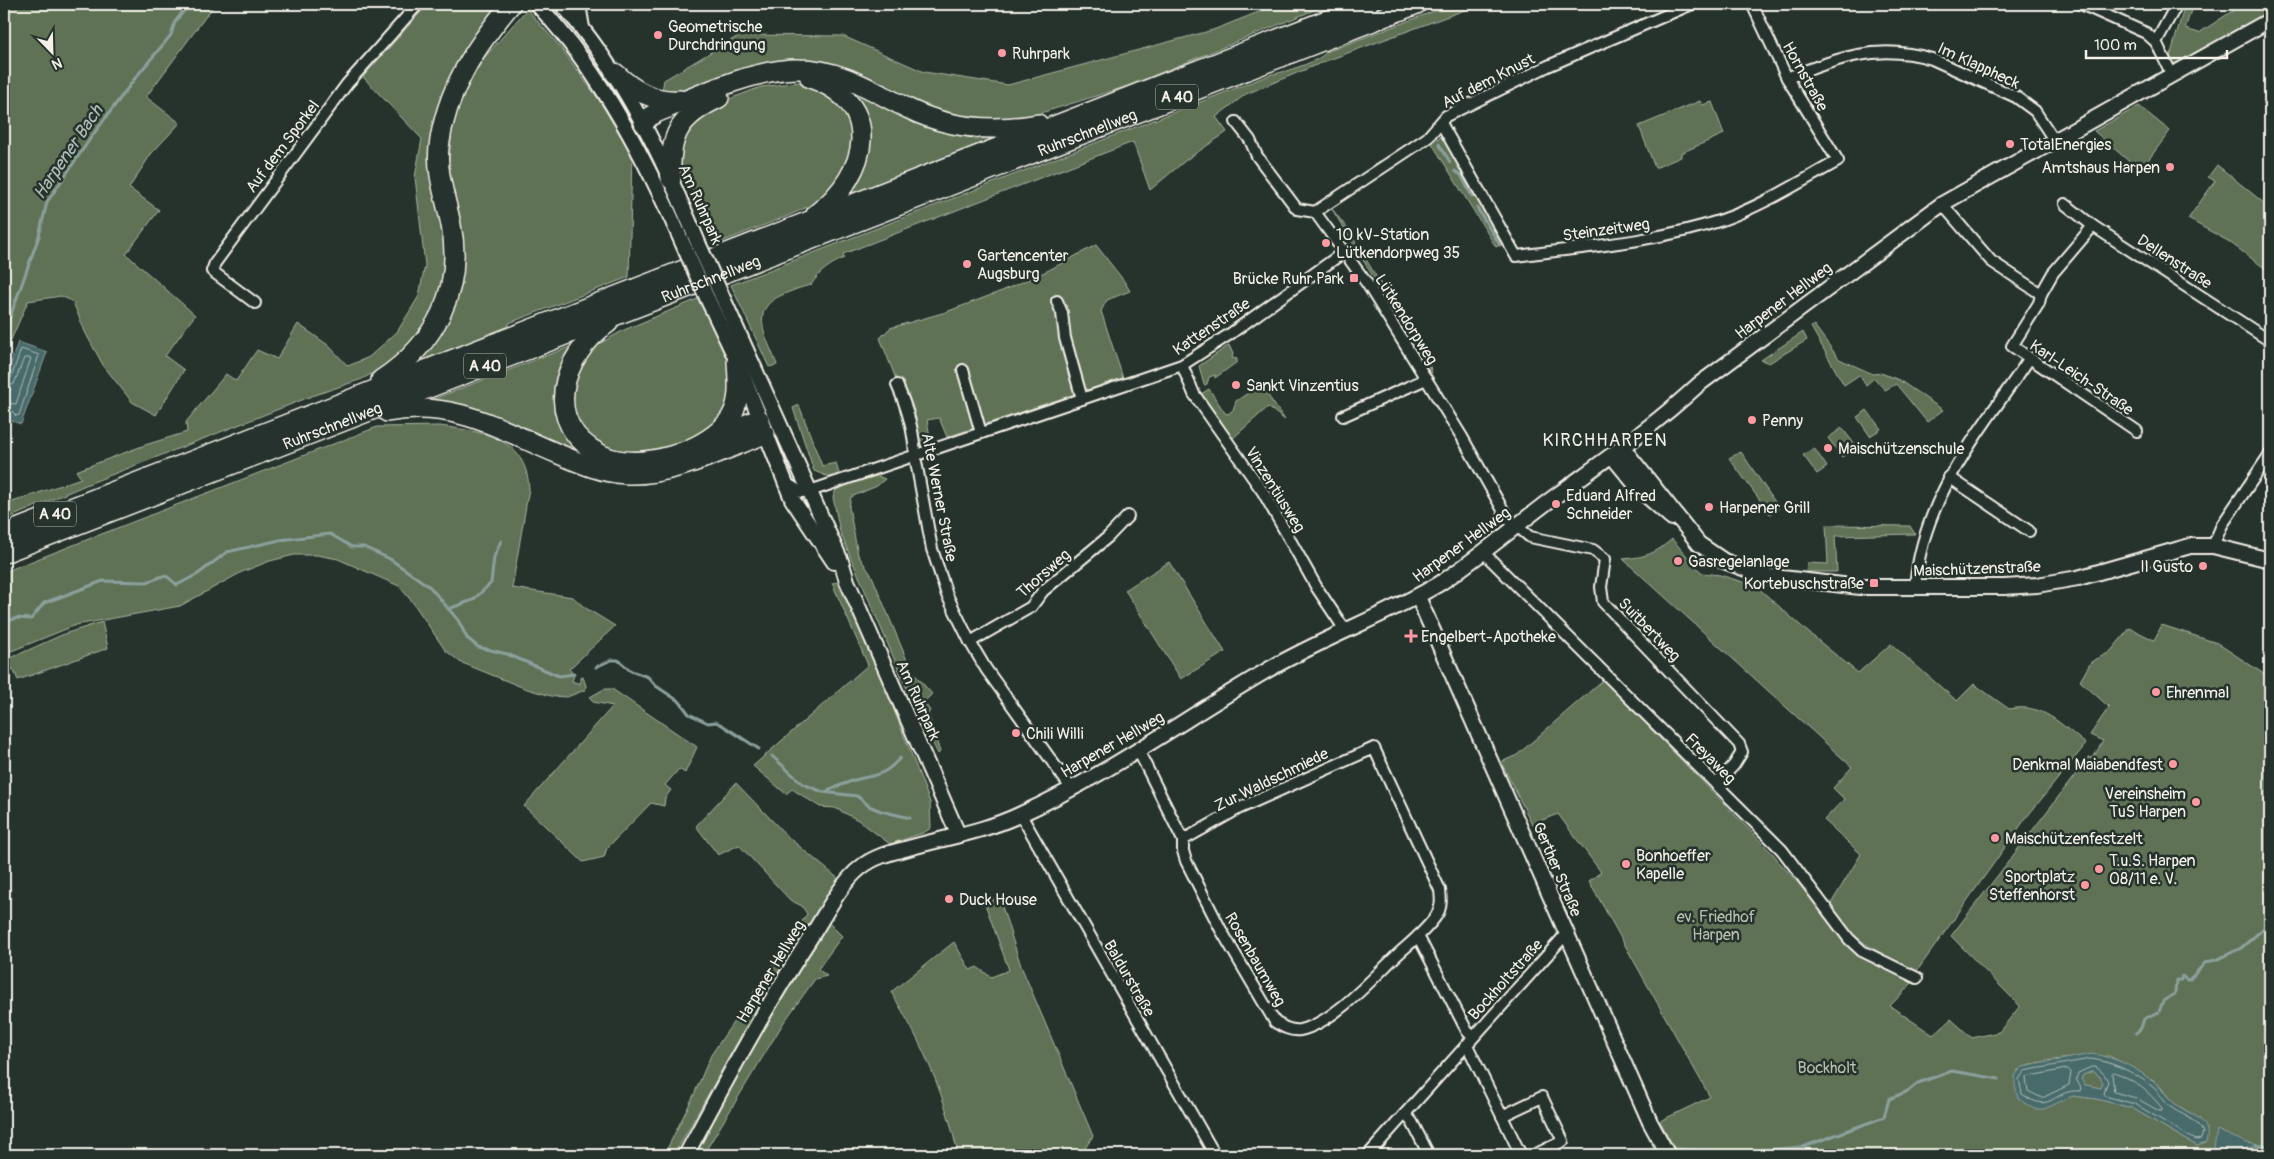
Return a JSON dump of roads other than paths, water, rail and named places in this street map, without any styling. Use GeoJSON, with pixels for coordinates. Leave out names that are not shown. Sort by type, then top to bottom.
{"type":"FeatureCollection","features":[{"type":"Feature","properties":{"kind":"highway"},"geometry":{"type":"LineString","coordinates":[[330,417],[403,364],[428,336],[439,320],[448,297],[454,270],[452,233],[439,176],[439,149],[443,123],[458,81],[480,42],[511,4]]}},
{"type":"Feature","properties":{"kind":"highway","name":"Ruhrschnellweg"},"geometry":{"type":"LineString","coordinates":[[4,553],[791,228],[1368,4]]}},
{"type":"Feature","properties":{"kind":"highway","name":"Ruhrschnellweg"},"geometry":{"type":"LineString","coordinates":[[4,534],[639,306],[1417,4]]}},
{"type":"Feature","properties":{"kind":"highway"},"geometry":{"type":"LineString","coordinates":[[644,123],[648,117],[693,97],[756,76],[783,70],[801,69],[833,74],[850,80],[927,117],[947,124],[968,128],[1012,128],[1086,114]]}},
{"type":"Feature","properties":{"kind":"highway"},"geometry":{"type":"LineString","coordinates":[[615,72],[631,87],[652,98],[671,101],[693,97]]}},
{"type":"Feature","properties":{"kind":"highway"},"geometry":{"type":"LineString","coordinates":[[671,179],[670,155],[673,142],[686,118],[698,109],[733,92],[769,79],[807,77],[826,84],[847,100],[855,112],[862,139],[859,159],[845,184],[832,200],[812,217],[791,228]]}},
{"type":"Feature","properties":{"kind":"highway"},"geometry":{"type":"LineString","coordinates":[[639,306],[626,312],[597,332],[577,356],[566,379],[562,396],[567,420],[581,440],[603,456],[622,461],[650,460],[679,452],[766,421]]}},
{"type":"Feature","properties":{"kind":"highway"},"geometry":{"type":"LineString","coordinates":[[703,443],[720,431],[732,416],[737,402],[737,361]]}},
{"type":"Feature","properties":{"kind":"highway"},"geometry":{"type":"LineString","coordinates":[[330,417],[428,409],[451,411],[489,423],[533,444],[590,467],[626,474],[665,471],[766,421]]}},
{"type":"Feature","properties":{"kind":"main road","name":"Am Ruhrpark"},"geometry":{"type":"LineString","coordinates":[[537,4],[569,40],[604,89],[693,248],[766,421],[785,483],[792,499],[847,581]]}},
{"type":"Feature","properties":{"kind":"main road","name":"Am Ruhrpark"},"geometry":{"type":"LineString","coordinates":[[562,4],[584,28],[615,72],[644,123],[671,179],[693,248]]}},
{"type":"Feature","properties":{"kind":"main road","name":"Harpener Hellweg"},"geometry":{"type":"LineString","coordinates":[[686,1155],[790,969],[828,910],[858,869],[889,854],[1020,814],[1138,750],[1269,669],[1345,630],[1418,597],[1457,572],[1515,526],[1670,413],[1698,386],[1942,204],[2270,20]]}},
{"type":"Feature","properties":{"kind":"main road"},"geometry":{"type":"LineString","coordinates":[[638,147],[639,133],[644,123]]}},
{"type":"Feature","properties":{"kind":"main road","name":"Am Ruhrpark"},"geometry":{"type":"LineString","coordinates":[[714,297],[737,361],[766,421],[810,491],[841,561],[847,581],[958,834]]}},
{"type":"Feature","properties":{"kind":"main road","name":"Maischützenstraße"},"geometry":{"type":"LineString","coordinates":[[1617,452],[1653,503],[1691,534],[1714,556],[1765,576],[1833,585],[1915,588],[2037,585],[2078,578],[2190,546],[2212,546],[2270,560]]}},
{"type":"Feature","properties":{"kind":"main road","name":"Gerther Straße"},"geometry":{"type":"LineString","coordinates":[[1418,597],[1650,1122],[1668,1155]]}},
{"type":"Feature","properties":{"kind":"street","name":"Auf dem Sporkel"},"geometry":{"type":"LineString","coordinates":[[255,303],[212,271],[215,263],[347,84],[418,4]]}},
{"type":"Feature","properties":{"kind":"street"},"geometry":{"type":"LineString","coordinates":[[580,4],[584,28]]}},
{"type":"Feature","properties":{"kind":"street","name":"Auf dem Knust"},"geometry":{"type":"LineString","coordinates":[[1315,212],[1427,138],[1446,116],[1496,90],[1692,4]]}},
{"type":"Feature","properties":{"kind":"street","name":"Hornstraße"},"geometry":{"type":"LineString","coordinates":[[1752,4],[1787,78],[1838,161]]}},
{"type":"Feature","properties":{"kind":"street"},"geometry":{"type":"LineString","coordinates":[[2081,4],[2146,34],[2156,42],[2172,75]]}},
{"type":"Feature","properties":{"kind":"street"},"geometry":{"type":"LineString","coordinates":[[2156,42],[2177,4]]}},
{"type":"Feature","properties":{"kind":"street","name":"Im Klappheck"},"geometry":{"type":"LineString","coordinates":[[1787,78],[1849,56],[1873,52],[1919,55],[2016,97],[2035,111],[2054,140]]}},
{"type":"Feature","properties":{"kind":"street"},"geometry":{"type":"LineString","coordinates":[[1236,122],[1250,140],[1257,156],[1297,209],[1315,212]]}},
{"type":"Feature","properties":{"kind":"street","name":"Steinzeitweg"},"geometry":{"type":"LineString","coordinates":[[1441,123],[1516,256],[1663,235],[1690,229],[1723,219],[1758,204],[1838,161]]}},
{"type":"Feature","properties":{"kind":"street"},"geometry":{"type":"LineString","coordinates":[[1942,204],[1991,261],[2041,294]]}},
{"type":"Feature","properties":{"kind":"street","name":"Dellenstraße"},"geometry":{"type":"LineString","coordinates":[[2065,204],[2093,226],[2270,341]]}},
{"type":"Feature","properties":{"kind":"street","name":"Lütkendorpweg"},"geometry":{"type":"LineString","coordinates":[[1315,212],[1366,281],[1508,519],[1515,526]]}},
{"type":"Feature","properties":{"kind":"street","name":"Karl-Leich-Straße"},"geometry":{"type":"LineString","coordinates":[[2093,226],[2053,274],[2041,294],[2039,303],[2012,346],[2137,431]]}},
{"type":"Feature","properties":{"kind":"street","name":"Kattenstraße"},"geometry":{"type":"LineString","coordinates":[[810,491],[1182,365],[1230,334],[1344,252]]}},
{"type":"Feature","properties":{"kind":"street"},"geometry":{"type":"LineString","coordinates":[[1057,301],[1062,312],[1065,338],[1082,399]]}},
{"type":"Feature","properties":{"kind":"street"},"geometry":{"type":"LineString","coordinates":[[1915,588],[1926,528],[1949,477],[2029,359]]}},
{"type":"Feature","properties":{"kind":"street","name":"Vinzentiusweg"},"geometry":{"type":"LineString","coordinates":[[1182,365],[1194,394],[1263,492],[1317,588],[1345,630]]}},
{"type":"Feature","properties":{"kind":"street"},"geometry":{"type":"LineString","coordinates":[[963,370],[981,433]]}},
{"type":"Feature","properties":{"kind":"street"},"geometry":{"type":"LineString","coordinates":[[1343,416],[1426,379]]}},
{"type":"Feature","properties":{"kind":"street","name":"Alte Werner Straße"},"geometry":{"type":"LineString","coordinates":[[896,384],[914,441],[932,549],[947,595],[970,642],[986,669],[1071,788]]}},
{"type":"Feature","properties":{"kind":"street"},"geometry":{"type":"LineString","coordinates":[[2212,546],[2222,526],[2270,454]]}},
{"type":"Feature","properties":{"kind":"street"},"geometry":{"type":"LineString","coordinates":[[1949,477],[2030,531]]}},
{"type":"Feature","properties":{"kind":"street"},"geometry":{"type":"LineString","coordinates":[[785,483],[801,492],[810,491],[804,508],[811,528]]}},
{"type":"Feature","properties":{"kind":"street","name":"Thorsweg"},"geometry":{"type":"LineString","coordinates":[[970,642],[1030,607],[1043,591],[1108,537],[1128,516]]}},
{"type":"Feature","properties":{"kind":"street","name":"Suitbertweg"},"geometry":{"type":"LineString","coordinates":[[1515,526],[1530,537],[1593,550],[1605,559],[1601,587],[1603,602],[1740,744],[1742,752],[1734,765],[1716,784]]}},
{"type":"Feature","properties":{"kind":"street","name":"Freyaweg"},"geometry":{"type":"LineString","coordinates":[[1483,552],[1782,850],[1849,939],[1862,951],[1917,978]]}},
{"type":"Feature","properties":{"kind":"street","name":"Rosenbaumweg"},"geometry":{"type":"LineString","coordinates":[[1138,750],[1183,840],[1183,851],[1186,861],[1221,930],[1275,1022],[1283,1027],[1300,1030],[1328,1016],[1346,1003],[1418,936],[1436,915],[1440,907],[1440,890],[1374,748]]}},
{"type":"Feature","properties":{"kind":"street","name":"Zur Waldschmiede"},"geometry":{"type":"LineString","coordinates":[[1183,840],[1240,808],[1374,748]]}},
{"type":"Feature","properties":{"kind":"street","name":"Baldurstraße"},"geometry":{"type":"LineString","coordinates":[[1020,814],[1215,1155]]}},
{"type":"Feature","properties":{"kind":"street","name":"Bockholtstraße"},"geometry":{"type":"LineString","coordinates":[[1368,1155],[1567,933]]}},
{"type":"Feature","properties":{"kind":"street"},"geometry":{"type":"LineString","coordinates":[[1418,936],[1467,1031],[1470,1041]]}},
{"type":"Feature","properties":{"kind":"street","name":"Bockholtstraße"},"geometry":{"type":"LineString","coordinates":[[1470,1041],[1521,1155]]}},
{"type":"Feature","properties":{"kind":"street"},"geometry":{"type":"LineString","coordinates":[[1502,1116],[1542,1097],[1563,1141],[1534,1155]]}},
{"type":"Feature","properties":{"kind":"street"},"geometry":{"type":"LineString","coordinates":[[1405,1114],[1412,1122],[1429,1155]]}},
{"type":"Feature","properties":{"kind":"water"},"geometry":{"type":"Polygon","coordinates":[[[18,342],[47,352],[21,424],[9,420],[10,416],[4,413],[4,382],[18,342]]]}},
{"type":"Feature","properties":{"kind":"water"},"geometry":{"type":"Polygon","coordinates":[[[2091,1054],[2100,1055],[2126,1064],[2150,1079],[2179,1107],[2203,1122],[2207,1134],[2206,1143],[2197,1146],[2132,1108],[2097,1099],[2073,1096],[2044,1109],[2035,1109],[2018,1098],[2015,1077],[2023,1067],[2091,1054]],[[2093,1071],[2083,1075],[2081,1079],[2085,1085],[2101,1088],[2103,1083],[2100,1077],[2093,1071]]]}},
{"type":"Feature","properties":{"kind":"water"},"geometry":{"type":"Polygon","coordinates":[[[2217,1130],[2247,1143],[2260,1145],[2231,1151],[2219,1150],[2214,1148],[2217,1130]]]}},
{"type":"Feature","properties":{"kind":"waterway","name":"Harpener Bach"},"geometry":{"type":"LineString","coordinates":[[4,334],[39,236],[47,202],[92,136],[136,77],[171,35],[175,22],[189,4]]}},
{"type":"Feature","properties":{"kind":"waterway"},"geometry":{"type":"LineString","coordinates":[[1439,144],[1450,162]]}},
{"type":"Feature","properties":{"kind":"waterway"},"geometry":{"type":"LineString","coordinates":[[1455,171],[1461,175],[1472,196]]}},
{"type":"Feature","properties":{"kind":"waterway"},"geometry":{"type":"LineString","coordinates":[[1477,208],[1500,245]]}},
{"type":"Feature","properties":{"kind":"waterway"},"geometry":{"type":"LineString","coordinates":[[4,622],[17,618],[31,619],[44,603],[103,581],[147,582],[163,576],[168,577],[177,585],[198,574],[227,552],[280,540],[330,534],[352,547],[364,547],[390,559],[430,587],[458,620],[467,638],[478,647],[507,654],[559,676],[574,674]]}},
{"type":"Feature","properties":{"kind":"waterway"},"geometry":{"type":"LineString","coordinates":[[448,609],[473,600],[491,583],[494,557],[501,541]]}},
{"type":"Feature","properties":{"kind":"waterway"},"geometry":{"type":"LineString","coordinates":[[596,667],[611,660],[618,660],[631,671],[648,677],[656,686],[680,702],[689,714],[708,723],[716,722],[759,749]]}},
{"type":"Feature","properties":{"kind":"waterway"},"geometry":{"type":"LineString","coordinates":[[772,756],[803,784],[823,792],[857,796],[869,806],[881,811],[910,818]]}},
{"type":"Feature","properties":{"kind":"waterway"},"geometry":{"type":"LineString","coordinates":[[825,792],[851,781],[884,772],[900,758]]}},
{"type":"Feature","properties":{"kind":"waterway"},"geometry":{"type":"LineString","coordinates":[[2136,1033],[2141,1028],[2144,1019],[2159,1012],[2163,1001],[2175,994],[2176,980],[2181,980],[2182,976],[2187,980],[2190,979],[2206,962],[2216,960],[2241,948],[2270,923]]}},
{"type":"Feature","properties":{"kind":"waterway"},"geometry":{"type":"LineString","coordinates":[[1676,1149],[1731,1152],[1803,1147],[1884,1117],[1889,1099],[1908,1091],[1918,1083],[1952,1071],[1999,1079]]}},
{"type":"Feature","properties":{"kind":"waterway"},"geometry":{"type":"LineString","coordinates":[[2256,1146],[2270,1145]]}},
{"type":"Feature","properties":{"kind":"place","name":"Geometrische Durchdringung"},"geometry":{"type":"Point","coordinates":[658,35]}},
{"type":"Feature","properties":{"kind":"place","name":"Ruhrpark"},"geometry":{"type":"Point","coordinates":[1002,53]}},
{"type":"Feature","properties":{"kind":"place","name":"TotalEnergies"},"geometry":{"type":"Point","coordinates":[2010,144]}},
{"type":"Feature","properties":{"kind":"place","name":"Amtshaus Harpen"},"geometry":{"type":"Point","coordinates":[2170,167]}},
{"type":"Feature","properties":{"kind":"place","name":"10 kV-Station Lütkendorpweg 35"},"geometry":{"type":"Point","coordinates":[1326,243]}},
{"type":"Feature","properties":{"kind":"place","name":"Gartencenter Augsburg"},"geometry":{"type":"Point","coordinates":[967,264]}},
{"type":"Feature","properties":{"kind":"place","name":"Brücke Ruhr Park"},"geometry":{"type":"Point","coordinates":[1354,278]}},
{"type":"Feature","properties":{"kind":"place","name":"Sankt Vinzentius"},"geometry":{"type":"Point","coordinates":[1236,385]}},
{"type":"Feature","properties":{"kind":"place","name":"Penny"},"geometry":{"type":"Point","coordinates":[1752,420]}},
{"type":"Feature","properties":{"kind":"place","name":"Maischützenschule"},"geometry":{"type":"Point","coordinates":[1828,448]}},
{"type":"Feature","properties":{"kind":"place","name":"Eduard Alfred Schneider"},"geometry":{"type":"Point","coordinates":[1556,504]}},
{"type":"Feature","properties":{"kind":"place","name":"Harpener Grill"},"geometry":{"type":"Point","coordinates":[1709,507]}},
{"type":"Feature","properties":{"kind":"place","name":"Gasregelanlage"},"geometry":{"type":"Point","coordinates":[1678,561]}},
{"type":"Feature","properties":{"kind":"place","name":"Il Gusto"},"geometry":{"type":"Point","coordinates":[2203,566]}},
{"type":"Feature","properties":{"kind":"place","name":"Kortebuschstraße"},"geometry":{"type":"Point","coordinates":[1874,583]}},
{"type":"Feature","properties":{"kind":"place","name":"Engelbert-Apotheke"},"geometry":{"type":"Point","coordinates":[1411,636]}},
{"type":"Feature","properties":{"kind":"place","name":"Ehrenmal"},"geometry":{"type":"Point","coordinates":[2156,692]}},
{"type":"Feature","properties":{"kind":"place","name":"Chili Willi"},"geometry":{"type":"Point","coordinates":[1016,733]}},
{"type":"Feature","properties":{"kind":"place","name":"Denkmal Maiabendfest"},"geometry":{"type":"Point","coordinates":[2173,764]}},
{"type":"Feature","properties":{"kind":"place","name":"Vereinsheim TuS Harpen"},"geometry":{"type":"Point","coordinates":[2196,802]}},
{"type":"Feature","properties":{"kind":"place","name":"Maischützenfestzelt"},"geometry":{"type":"Point","coordinates":[1995,838]}},
{"type":"Feature","properties":{"kind":"place","name":"Bonhoeffer Kapelle"},"geometry":{"type":"Point","coordinates":[1626,864]}},
{"type":"Feature","properties":{"kind":"place","name":"T.u.S. Harpen 08/11 e. V."},"geometry":{"type":"Point","coordinates":[2099,869]}},
{"type":"Feature","properties":{"kind":"place","name":"Sportplatz Steffenhorst"},"geometry":{"type":"Point","coordinates":[2085,885]}},
{"type":"Feature","properties":{"kind":"place","name":"Duck House"},"geometry":{"type":"Point","coordinates":[949,899]}},
{"type":"Feature","properties":{"kind":"district","name":"KIRCHHARPEN"},"geometry":{"type":"Point","coordinates":[1605,440]}},
{"type":"Feature","properties":{"kind":"park label","name":"ev. Friedhof Harpen"},"geometry":{"type":"Point","coordinates":[1716,925]}},
{"type":"Feature","properties":{"kind":"park label","name":"Bockholt"},"geometry":{"type":"Point","coordinates":[1827,1067]}}]}
